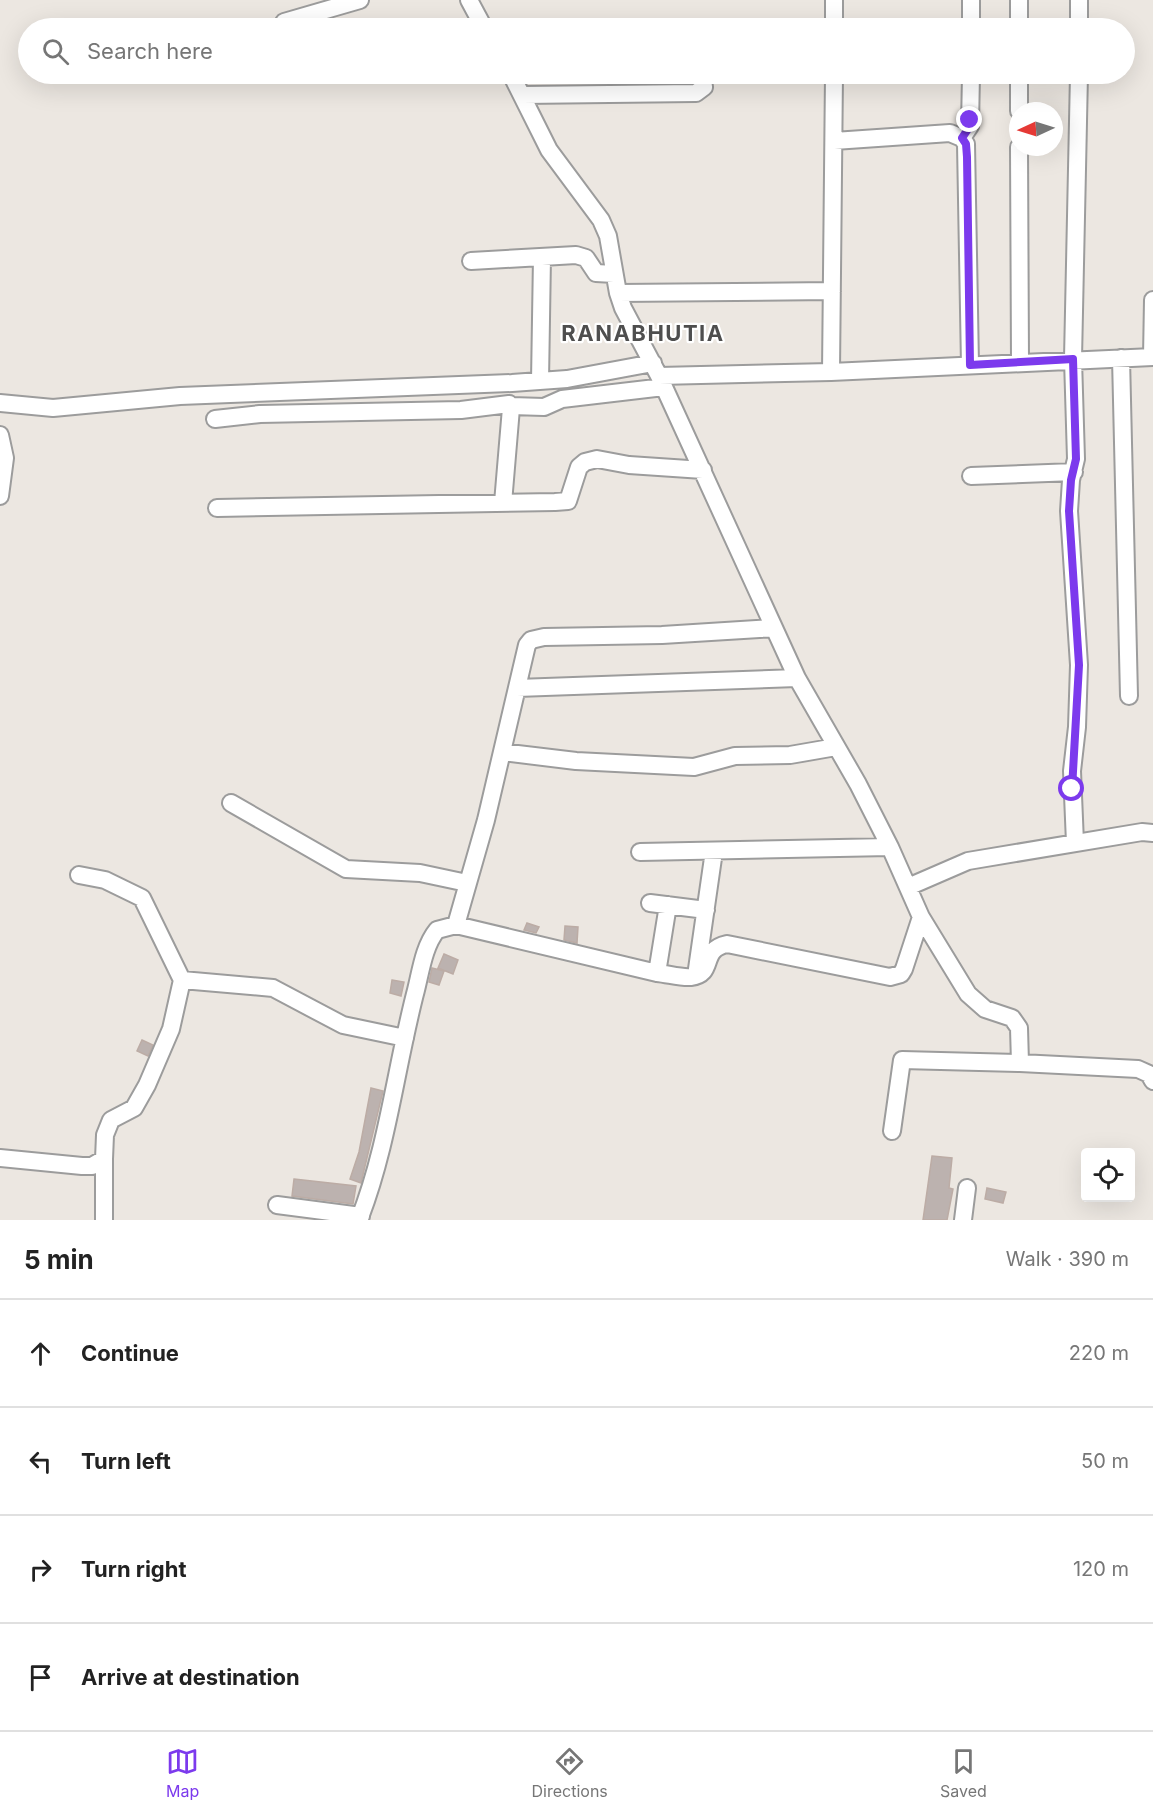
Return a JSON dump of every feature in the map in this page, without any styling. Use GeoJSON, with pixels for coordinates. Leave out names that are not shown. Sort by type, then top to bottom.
{"type":"FeatureCollection","features":[{"type":"Feature","properties":{"kind":"street"},"geometry":{"type":"LineString","coordinates":[[298,18],[360,0]]}},
{"type":"Feature","properties":{"kind":"street"},"geometry":{"type":"LineString","coordinates":[[469,0],[479,18]]}},
{"type":"Feature","properties":{"kind":"street"},"geometry":{"type":"LineString","coordinates":[[834,0],[834,18]]}},
{"type":"Feature","properties":{"kind":"street"},"geometry":{"type":"LineString","coordinates":[[971,0],[971,18]]}},
{"type":"Feature","properties":{"kind":"street"},"geometry":{"type":"LineString","coordinates":[[1019,0],[1019,18]]}},
{"type":"Feature","properties":{"kind":"street"},"geometry":{"type":"LineString","coordinates":[[1079,0],[1079,18]]}},
{"type":"Feature","properties":{"kind":"street"},"geometry":{"type":"LineString","coordinates":[[516,84],[549,150],[602,220],[608,236],[618,293],[659,375],[797,678],[890,847],[921,917],[976,1003],[1012,1018],[1019,1028],[1020,1063]]}},
{"type":"Feature","properties":{"kind":"street"},"geometry":{"type":"LineString","coordinates":[[523,96],[696,93],[704,87],[704,84]]}},
{"type":"Feature","properties":{"kind":"street"},"geometry":{"type":"LineString","coordinates":[[831,372],[834,84]]}},
{"type":"Feature","properties":{"kind":"street"},"geometry":{"type":"LineString","coordinates":[[962,138],[970,126],[971,84]]}},
{"type":"Feature","properties":{"kind":"street"},"geometry":{"type":"LineString","coordinates":[[1019,84],[1019,102]]}},
{"type":"Feature","properties":{"kind":"street"},"geometry":{"type":"LineString","coordinates":[[1075,843],[1072,771],[1077,727],[1079,665],[1069,511],[1071,480],[1076,459],[1073,359],[1079,84]]}},
{"type":"Feature","properties":{"kind":"street"},"geometry":{"type":"LineString","coordinates":[[834,141],[924,133],[950,134],[962,138],[966,144],[970,365]]}},
{"type":"Feature","properties":{"kind":"street"},"geometry":{"type":"LineString","coordinates":[[1019,156],[1020,362]]}},
{"type":"Feature","properties":{"kind":"street"},"geometry":{"type":"LineString","coordinates":[[471,261],[583,256],[596,273],[614,274]]}},
{"type":"Feature","properties":{"kind":"street"},"geometry":{"type":"LineString","coordinates":[[540,381],[542,257]]}},
{"type":"Feature","properties":{"kind":"street"},"geometry":{"type":"LineString","coordinates":[[618,293],[832,291]]}},
{"type":"Feature","properties":{"kind":"street"},"geometry":{"type":"LineString","coordinates":[[0,403],[53,408],[180,396],[210,397],[540,381],[606,374],[831,372],[1152,357],[1153,300]]}},
{"type":"Feature","properties":{"kind":"street"},"geometry":{"type":"LineString","coordinates":[[1120,358],[1129,696]]}},
{"type":"Feature","properties":{"kind":"street"},"geometry":{"type":"LineString","coordinates":[[215,418],[260,414],[453,410],[489,405],[544,407],[562,399],[659,375]]}},
{"type":"Feature","properties":{"kind":"street"},"geometry":{"type":"LineString","coordinates":[[503,503],[510,405]]}},
{"type":"Feature","properties":{"kind":"street"},"geometry":{"type":"LineString","coordinates":[[0,435],[5,458],[0,496]]}},
{"type":"Feature","properties":{"kind":"street"},"geometry":{"type":"LineString","coordinates":[[217,508],[568,501],[579,467],[585,462],[597,459],[629,465],[703,470]]}},
{"type":"Feature","properties":{"kind":"street"},"geometry":{"type":"LineString","coordinates":[[971,476],[1074,472]]}},
{"type":"Feature","properties":{"kind":"street"},"geometry":{"type":"LineString","coordinates":[[456,925],[486,820],[527,645],[536,638],[774,628]]}},
{"type":"Feature","properties":{"kind":"street"},"geometry":{"type":"LineString","coordinates":[[517,688],[797,678]]}},
{"type":"Feature","properties":{"kind":"street"},"geometry":{"type":"LineString","coordinates":[[502,752],[576,761],[694,767],[735,756],[790,755],[836,747]]}},
{"type":"Feature","properties":{"kind":"street"},"geometry":{"type":"LineString","coordinates":[[231,803],[346,869],[420,873],[467,883]]}},
{"type":"Feature","properties":{"kind":"street"},"geometry":{"type":"LineString","coordinates":[[908,887],[958,864],[1142,832],[1153,833]]}},
{"type":"Feature","properties":{"kind":"street"},"geometry":{"type":"LineString","coordinates":[[640,852],[890,847]]}},
{"type":"Feature","properties":{"kind":"street"},"geometry":{"type":"LineString","coordinates":[[696,975],[714,850]]}},
{"type":"Feature","properties":{"kind":"street"},"geometry":{"type":"LineString","coordinates":[[79,875],[105,880],[142,898],[182,980],[171,1029],[134,1108],[111,1120],[105,1135],[104,1220]]}},
{"type":"Feature","properties":{"kind":"street"},"geometry":{"type":"LineString","coordinates":[[650,903],[706,910]]}},
{"type":"Feature","properties":{"kind":"street"},"geometry":{"type":"LineString","coordinates":[[657,973],[668,905]]}},
{"type":"Feature","properties":{"kind":"street"},"geometry":{"type":"LineString","coordinates":[[277,1205],[360,1218],[372,1191],[405,1038],[430,938],[437,930],[456,925],[657,973],[696,975],[707,967],[711,952],[715,947],[727,944],[897,976],[904,969],[921,917]]}},
{"type":"Feature","properties":{"kind":"street"},"geometry":{"type":"LineString","coordinates":[[182,980],[273,988],[343,1025],[405,1038]]}},
{"type":"Feature","properties":{"kind":"street"},"geometry":{"type":"LineString","coordinates":[[892,1131],[902,1060],[1138,1069],[1152,1075]]}},
{"type":"Feature","properties":{"kind":"street"},"geometry":{"type":"LineString","coordinates":[[0,1158],[82,1166],[92,1166],[104,1159]]}},
{"type":"Feature","properties":{"kind":"street"},"geometry":{"type":"LineString","coordinates":[[963,1220],[967,1188]]}},
{"type":"Feature","properties":{"kind":"building"},"geometry":{"type":"Polygon","coordinates":[[[527,923],[539,927],[536,933],[524,930],[527,923]]]}},
{"type":"Feature","properties":{"kind":"building"},"geometry":{"type":"Polygon","coordinates":[[[565,926],[578,927],[577,943],[564,940],[565,926]]]}},
{"type":"Feature","properties":{"kind":"building"},"geometry":{"type":"Polygon","coordinates":[[[444,954],[458,960],[453,974],[438,968],[444,954]]]}},
{"type":"Feature","properties":{"kind":"building"},"geometry":{"type":"Polygon","coordinates":[[[432,968],[444,971],[439,985],[429,982],[432,968]]]}},
{"type":"Feature","properties":{"kind":"building"},"geometry":{"type":"Polygon","coordinates":[[[392,980],[404,982],[401,996],[390,993],[392,980]]]}},
{"type":"Feature","properties":{"kind":"building"},"geometry":{"type":"Polygon","coordinates":[[[142,1040],[153,1045],[148,1056],[137,1051],[142,1040]]]}},
{"type":"Feature","properties":{"kind":"building"},"geometry":{"type":"Polygon","coordinates":[[[371,1088],[383,1091],[361,1183],[350,1179],[359,1152],[371,1088]]]}},
{"type":"Feature","properties":{"kind":"building"},"geometry":{"type":"Polygon","coordinates":[[[932,1156],[952,1158],[949,1188],[953,1189],[947,1220],[923,1220],[932,1156]]]}},
{"type":"Feature","properties":{"kind":"building"},"geometry":{"type":"Polygon","coordinates":[[[294,1179],[356,1186],[353,1204],[292,1196],[294,1179]]]}},
{"type":"Feature","properties":{"kind":"building"},"geometry":{"type":"Polygon","coordinates":[[[987,1188],[1006,1192],[1003,1203],[985,1199],[987,1188]]]}},
{"type":"Feature","properties":{"kind":"district","name":"RANABHUTIA"},"geometry":{"type":"Point","coordinates":[643,333]}},
{"type":"Feature","properties":{"kind":"route"},"geometry":{"type":"LineString","coordinates":[[970,120],[970,126],[962,138],[966,144],[967,157],[970,365],[1073,359],[1076,466],[1071,480],[1069,511],[1079,665],[1072,789]]}}]}
